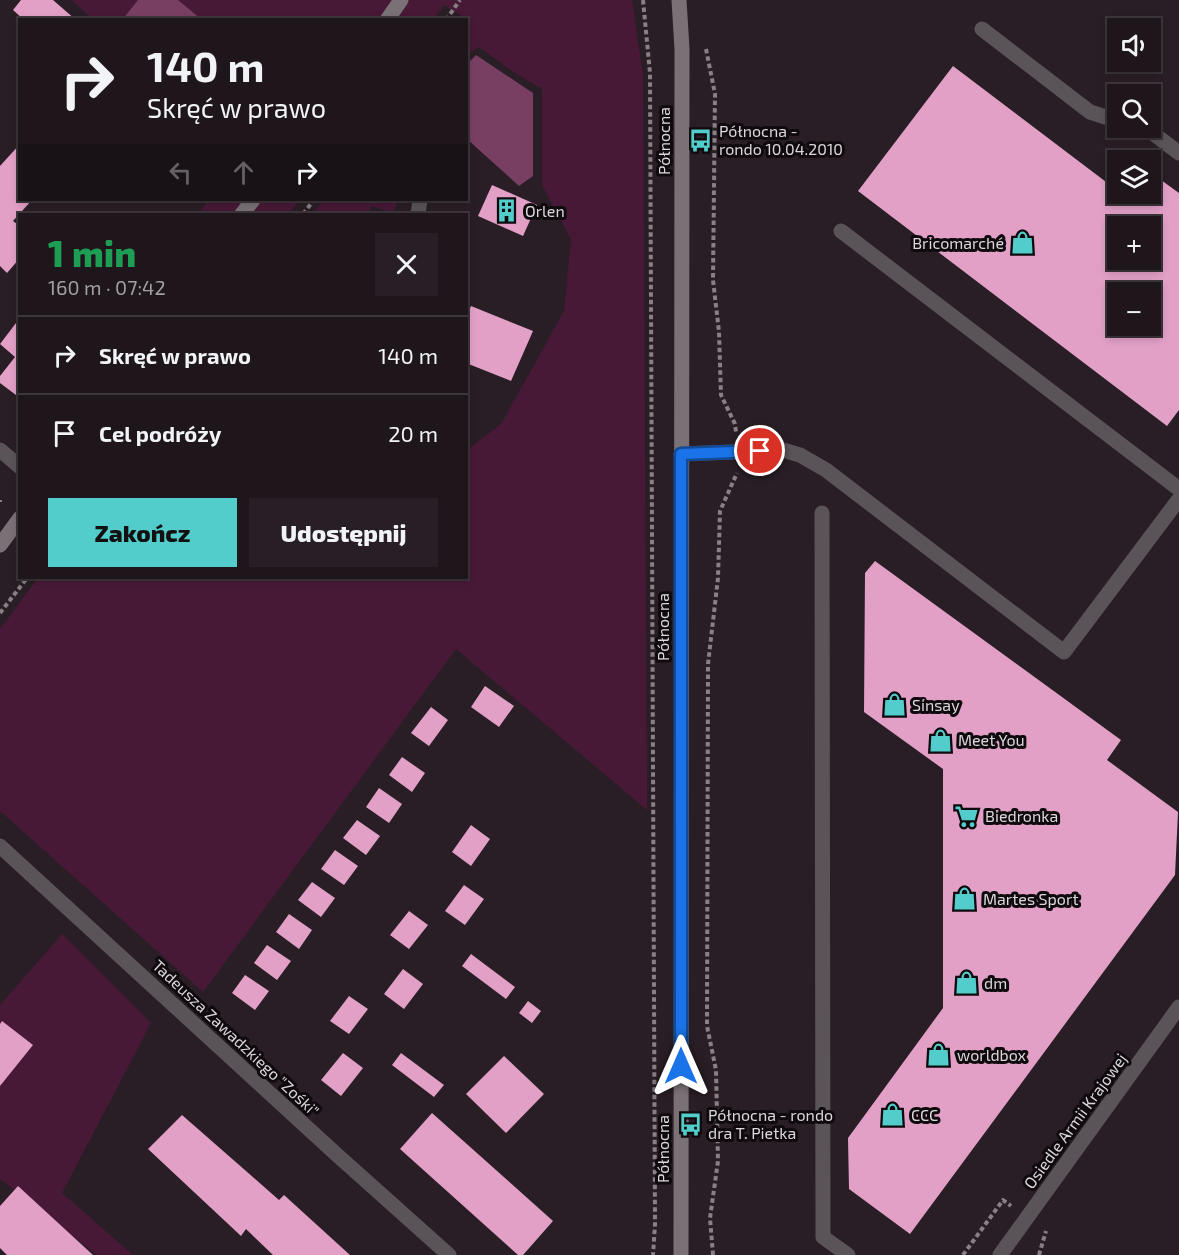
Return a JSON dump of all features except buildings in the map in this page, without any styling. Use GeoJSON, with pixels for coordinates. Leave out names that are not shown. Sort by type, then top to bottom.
{"type":"FeatureCollection","features":[{"type":"Feature","properties":{"kind":"street"},"geometry":{"type":"LineString","coordinates":[[388,18],[401,0]]}},
{"type":"Feature","properties":{"kind":"street","name":"Północna"},"geometry":{"type":"LineString","coordinates":[[679,0],[682,49],[681,1255]]}},
{"type":"Feature","properties":{"kind":"street"},"geometry":{"type":"LineString","coordinates":[[982,29],[1090,112],[1107,117]]}},
{"type":"Feature","properties":{"kind":"street"},"geometry":{"type":"LineString","coordinates":[[1159,138],[1179,153]]}},
{"type":"Feature","properties":{"kind":"street"},"geometry":{"type":"LineString","coordinates":[[243,213],[253,201]]}},
{"type":"Feature","properties":{"kind":"street"},"geometry":{"type":"LineString","coordinates":[[841,231],[1179,489]]}},
{"type":"Feature","properties":{"kind":"street"},"geometry":{"type":"LineString","coordinates":[[0,450],[18,465]]}},
{"type":"Feature","properties":{"kind":"street"},"geometry":{"type":"LineString","coordinates":[[681,454],[783,450],[800,455],[826,470],[1064,652],[1179,499]]}},
{"type":"Feature","properties":{"kind":"street"},"geometry":{"type":"LineString","coordinates":[[822,513],[823,1237],[848,1255]]}},
{"type":"Feature","properties":{"kind":"street"},"geometry":{"type":"LineString","coordinates":[[0,545],[18,521]]}},
{"type":"Feature","properties":{"kind":"street","name":"Tadeusza Zawadzkiego \"Zośki\""},"geometry":{"type":"LineString","coordinates":[[0,846],[449,1255]]}},
{"type":"Feature","properties":{"kind":"street","name":"Osiedle Armii Krajowej"},"geometry":{"type":"LineString","coordinates":[[1000,1255],[1179,1007]]}},
{"type":"Feature","properties":{"kind":"path"},"geometry":{"type":"LineString","coordinates":[[447,18],[460,0]]}},
{"type":"Feature","properties":{"kind":"path"},"geometry":{"type":"LineString","coordinates":[[643,0],[650,74],[654,1255]]}},
{"type":"Feature","properties":{"kind":"path"},"geometry":{"type":"LineString","coordinates":[[705,44],[715,93],[712,280],[719,332],[721,395],[735,424],[737,452],[737,473],[720,511],[718,578],[708,664],[707,1026],[716,1070],[718,1161],[710,1218],[713,1255]]}},
{"type":"Feature","properties":{"kind":"path"},"geometry":{"type":"LineString","coordinates":[[304,213],[313,201]]}},
{"type":"Feature","properties":{"kind":"path"},"geometry":{"type":"LineString","coordinates":[[0,613],[26,579]]}},
{"type":"Feature","properties":{"kind":"path"},"geometry":{"type":"LineString","coordinates":[[963,1255],[1003,1200]]}},
{"type":"Feature","properties":{"kind":"shaded area"},"geometry":{"type":"Polygon","coordinates":[[[71,0],[632,0],[643,75],[647,810],[456,649],[203,992],[0,811],[0,629],[37,579],[468,579],[468,449],[501,424],[564,311],[571,239],[542,185],[542,89],[479,47],[468,53],[468,18],[464,18],[444,5],[434,18],[92,18],[71,0]]]}},
{"type":"Feature","properties":{"kind":"shaded area"},"geometry":{"type":"Polygon","coordinates":[[[138,0],[178,0],[200,18],[124,18],[138,0]]]}},
{"type":"Feature","properties":{"kind":"shaded area"},"geometry":{"type":"Polygon","coordinates":[[[476,55],[533,93],[533,176],[519,186],[468,140],[468,63],[476,55]]]}},
{"type":"Feature","properties":{"kind":"shaded area"},"geometry":{"type":"Polygon","coordinates":[[[207,201],[299,201],[289,213],[200,213],[207,201]]]}},
{"type":"Feature","properties":{"kind":"shaded area"},"geometry":{"type":"Polygon","coordinates":[[[322,201],[398,201],[393,213],[372,206],[368,213],[314,213],[322,201]]]}},
{"type":"Feature","properties":{"kind":"shaded area"},"geometry":{"type":"Polygon","coordinates":[[[62,934],[151,1023],[62,1193],[133,1255],[97,1255],[0,1179],[0,1005],[62,934]]]}},
{"type":"Feature","properties":{"kind":"place","name":"Północna - rondo 10.04.2010"},"geometry":{"type":"Point","coordinates":[701,140]}},
{"type":"Feature","properties":{"kind":"place","name":"Orlen"},"geometry":{"type":"Point","coordinates":[507,211]}},
{"type":"Feature","properties":{"kind":"place","name":"Bricomarché"},"geometry":{"type":"Point","coordinates":[1022,243]}},
{"type":"Feature","properties":{"kind":"place","name":"Sinsay"},"geometry":{"type":"Point","coordinates":[894,705]}},
{"type":"Feature","properties":{"kind":"place","name":"Meet You"},"geometry":{"type":"Point","coordinates":[940,740]}},
{"type":"Feature","properties":{"kind":"place","name":"Biedronka"},"geometry":{"type":"Point","coordinates":[967,816]}},
{"type":"Feature","properties":{"kind":"place","name":"Martes Sport"},"geometry":{"type":"Point","coordinates":[965,899]}},
{"type":"Feature","properties":{"kind":"place","name":"dm"},"geometry":{"type":"Point","coordinates":[966,983]}},
{"type":"Feature","properties":{"kind":"place","name":"worldbox"},"geometry":{"type":"Point","coordinates":[939,1055]}},
{"type":"Feature","properties":{"kind":"place","name":"CCC"},"geometry":{"type":"Point","coordinates":[893,1115]}},
{"type":"Feature","properties":{"kind":"place","name":"Północna - rondo dra T. Pietka"},"geometry":{"type":"Point","coordinates":[690,1124]}},
{"type":"Feature","properties":{"kind":"route"},"geometry":{"type":"LineString","coordinates":[[681,1066],[681,454],[760,451]]}}]}
